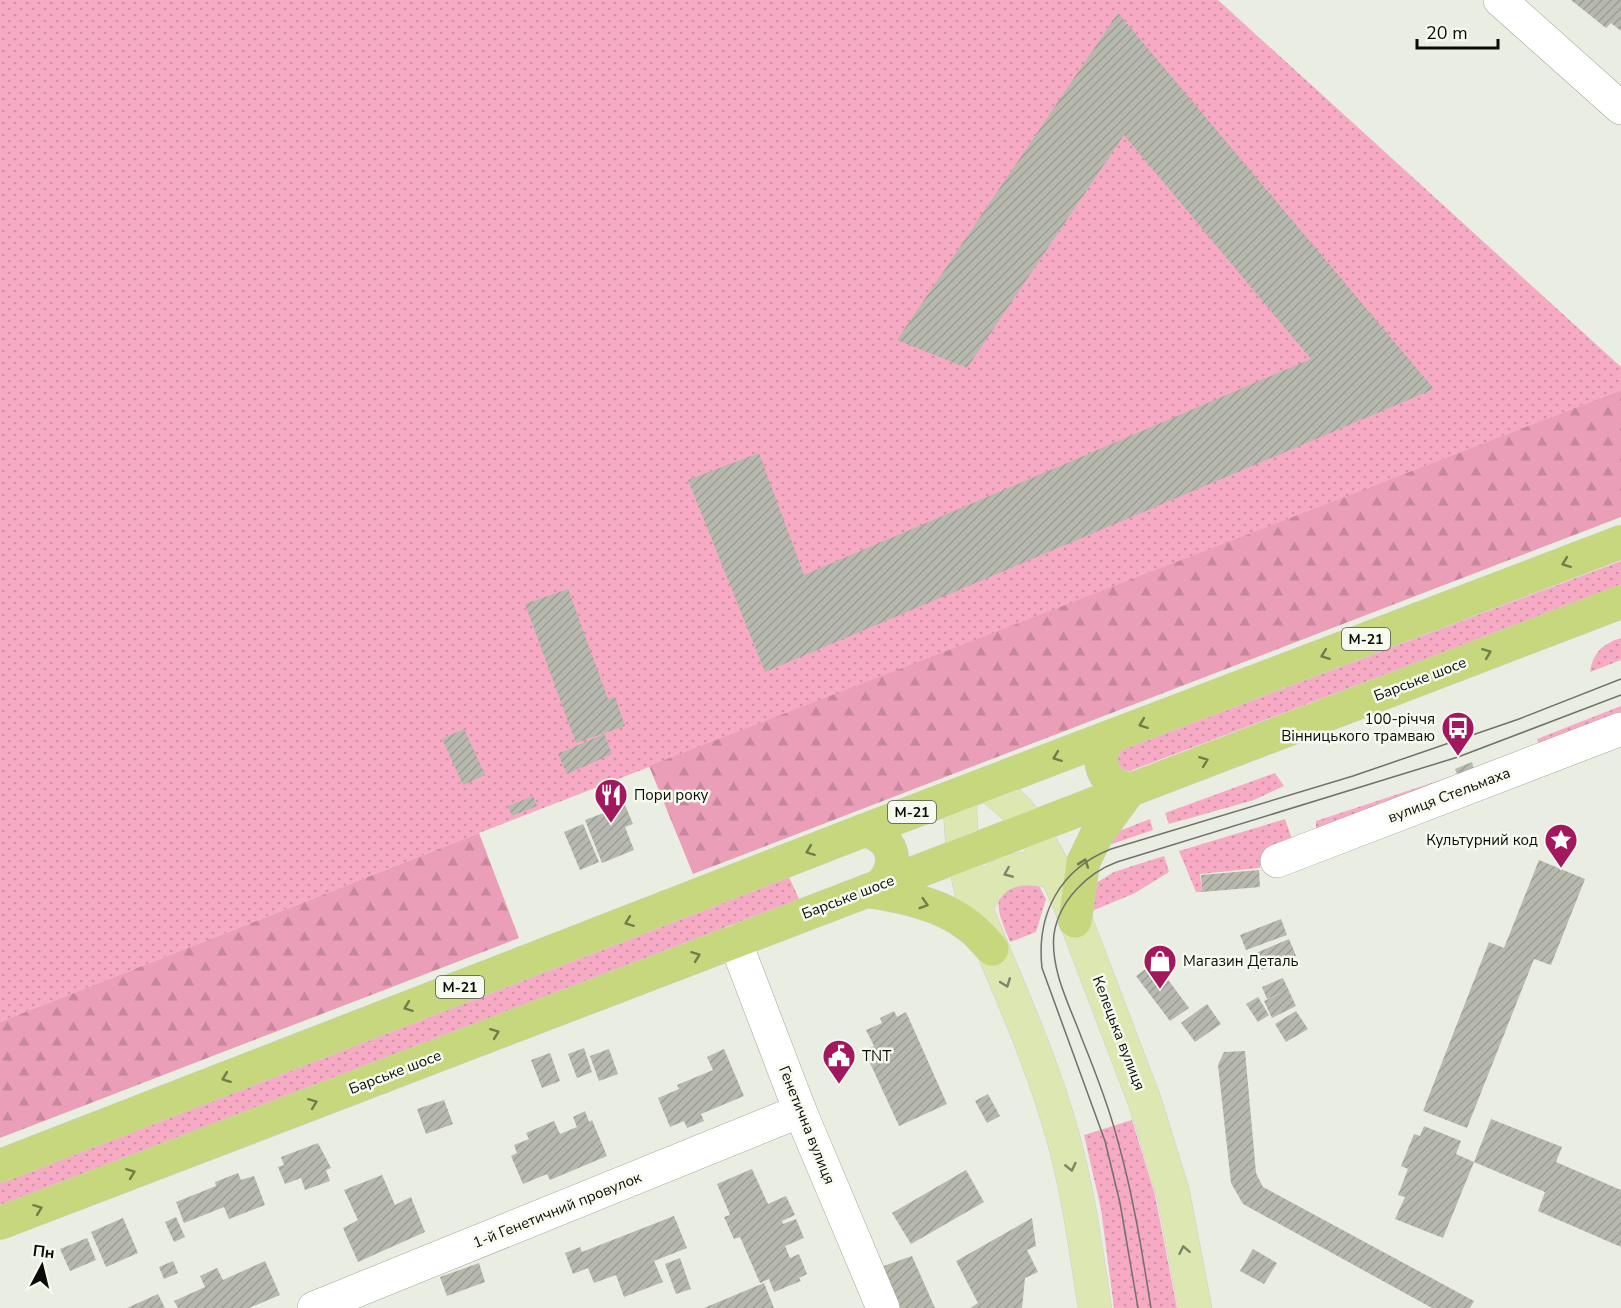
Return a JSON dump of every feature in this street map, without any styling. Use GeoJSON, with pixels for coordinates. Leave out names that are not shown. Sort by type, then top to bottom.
{"type":"FeatureCollection","features":[{"type":"Feature","properties":{"kind":"highway","name":"М-21"},"geometry":{"type":"LineString","coordinates":[[0,1166],[865,830],[1621,542]]}},
{"type":"Feature","properties":{"kind":"highway","name":"Барське шосе"},"geometry":{"type":"LineString","coordinates":[[0,1224],[1621,602]]}},
{"type":"Feature","properties":{"kind":"highway"},"geometry":{"type":"LineString","coordinates":[[1076,921],[1083,863],[1096,836],[1130,789],[1113,783],[1102,769],[1100,757],[1111,737]]}},
{"type":"Feature","properties":{"kind":"highway"},"geometry":{"type":"LineString","coordinates":[[865,830],[886,841],[892,851],[892,869],[875,887],[933,907],[968,925],[992,949]]}},
{"type":"Feature","properties":{"kind":"main road","name":"Келецька вулиця"},"geometry":{"type":"LineString","coordinates":[[973,789],[1020,813],[1056,873],[1145,1102],[1173,1193],[1195,1308]]}},
{"type":"Feature","properties":{"kind":"main road"},"geometry":{"type":"LineString","coordinates":[[973,789],[962,853],[976,909],[1052,1100],[1064,1140],[1080,1213],[1095,1308]]}},
{"type":"Feature","properties":{"kind":"main road"},"geometry":{"type":"LineString","coordinates":[[976,909],[990,884],[1001,874],[1030,867],[1056,873]]}},
{"type":"Feature","properties":{"kind":"street"},"geometry":{"type":"LineString","coordinates":[[1500,0],[1621,108]]}},
{"type":"Feature","properties":{"kind":"street","name":"вулиця Стельмаха"},"geometry":{"type":"LineString","coordinates":[[1277,861],[1621,729]]}},
{"type":"Feature","properties":{"kind":"street","name":"Генетична вулиця"},"geometry":{"type":"LineString","coordinates":[[735,941],[800,1111],[883,1308]]}},
{"type":"Feature","properties":{"kind":"street","name":"1-й Генетичний провулок"},"geometry":{"type":"LineString","coordinates":[[314,1308],[800,1111]]}},
{"type":"Feature","properties":{"kind":"shaded area"},"geometry":{"type":"Polygon","coordinates":[[[0,0],[1218,0],[1621,367],[1621,390],[479,833],[0,1022],[0,0]]]}},
{"type":"Feature","properties":{"kind":"shaded area"},"geometry":{"type":"Polygon","coordinates":[[[1621,561],[1621,585],[1130,771],[1121,770],[1116,760],[1122,749],[1621,561]]]}},
{"type":"Feature","properties":{"kind":"shaded area"},"geometry":{"type":"Polygon","coordinates":[[[1621,638],[1621,660],[1590,672],[1596,654],[1609,643],[1621,638]]]}},
{"type":"Feature","properties":{"kind":"shaded area"},"geometry":{"type":"Polygon","coordinates":[[[1621,706],[1621,713],[1539,746],[1537,739],[1621,706]]]}},
{"type":"Feature","properties":{"kind":"shaded area"},"geometry":{"type":"Polygon","coordinates":[[[1275,773],[1284,786],[1254,800],[1169,824],[1165,813],[1275,773]]]}},
{"type":"Feature","properties":{"kind":"shaded area"},"geometry":{"type":"Polygon","coordinates":[[[1453,776],[1316,833],[1316,821],[1453,776]]]}},
{"type":"Feature","properties":{"kind":"shaded area"},"geometry":{"type":"Polygon","coordinates":[[[1150,819],[1153,830],[1103,847],[1119,831],[1150,819]]]}},
{"type":"Feature","properties":{"kind":"shaded area"},"geometry":{"type":"Polygon","coordinates":[[[1285,819],[1293,842],[1272,850],[1259,868],[1200,874],[1202,892],[1196,892],[1179,851],[1285,819]]]}},
{"type":"Feature","properties":{"kind":"shaded area"},"geometry":{"type":"Polygon","coordinates":[[[1164,856],[1169,872],[1135,893],[1092,911],[1093,885],[1114,872],[1164,856]]]}},
{"type":"Feature","properties":{"kind":"shaded area"},"geometry":{"type":"Polygon","coordinates":[[[782,862],[806,914],[0,1223],[0,1166],[782,862]]]}},
{"type":"Feature","properties":{"kind":"shaded area"},"geometry":{"type":"Polygon","coordinates":[[[1006,884],[1039,886],[1046,899],[1036,932],[1010,942],[999,913],[999,899],[1006,884]]]}},
{"type":"Feature","properties":{"kind":"shaded area"},"geometry":{"type":"Polygon","coordinates":[[[1132,1120],[1155,1195],[1177,1308],[1114,1308],[1101,1209],[1084,1135],[1132,1120]]]}},
{"type":"Feature","properties":{"kind":"green space"},"geometry":{"type":"Polygon","coordinates":[[[1621,390],[1621,517],[693,874],[649,766],[1621,390]]]}},
{"type":"Feature","properties":{"kind":"green space"},"geometry":{"type":"Polygon","coordinates":[[[479,833],[519,938],[0,1138],[0,1022],[479,833]]]}},
{"type":"Feature","properties":{"kind":"building"},"geometry":{"type":"Polygon","coordinates":[[[1571,0],[1621,0],[1621,31],[1611,23],[1606,28],[1571,0]]]}},
{"type":"Feature","properties":{"kind":"building"},"geometry":{"type":"Polygon","coordinates":[[[1118,13],[1434,389],[765,672],[688,480],[759,453],[804,575],[1311,359],[1124,135],[967,368],[897,340],[1118,13]]]}},
{"type":"Feature","properties":{"kind":"building"},"geometry":{"type":"Polygon","coordinates":[[[568,589],[608,699],[615,697],[625,726],[576,743],[525,604],[568,589]]]}},
{"type":"Feature","properties":{"kind":"building"},"geometry":{"type":"Polygon","coordinates":[[[464,729],[485,775],[463,785],[442,739],[464,729]]]}},
{"type":"Feature","properties":{"kind":"building"},"geometry":{"type":"Polygon","coordinates":[[[604,734],[612,754],[567,774],[558,754],[604,734]]]}},
{"type":"Feature","properties":{"kind":"building"},"geometry":{"type":"Polygon","coordinates":[[[1472,762],[1474,770],[1458,777],[1455,769],[1472,762]]]}},
{"type":"Feature","properties":{"kind":"building"},"geometry":{"type":"Polygon","coordinates":[[[533,796],[537,806],[512,816],[508,806],[533,796]]]}},
{"type":"Feature","properties":{"kind":"building"},"geometry":{"type":"Polygon","coordinates":[[[625,805],[633,824],[625,827],[634,850],[602,863],[585,820],[625,805]]]}},
{"type":"Feature","properties":{"kind":"building"},"geometry":{"type":"Polygon","coordinates":[[[583,824],[599,862],[580,870],[564,832],[583,824]]]}},
{"type":"Feature","properties":{"kind":"building"},"geometry":{"type":"Polygon","coordinates":[[[1539,860],[1585,879],[1551,965],[1534,959],[1467,1128],[1423,1111],[1489,942],[1504,948],[1539,860]]]}},
{"type":"Feature","properties":{"kind":"building"},"geometry":{"type":"Polygon","coordinates":[[[1259,870],[1260,887],[1202,892],[1201,875],[1259,870]]]}},
{"type":"Feature","properties":{"kind":"building"},"geometry":{"type":"Polygon","coordinates":[[[1281,919],[1287,935],[1246,950],[1240,935],[1281,919]]]}},
{"type":"Feature","properties":{"kind":"building"},"geometry":{"type":"Polygon","coordinates":[[[1289,939],[1296,956],[1256,972],[1249,956],[1289,939]]]}},
{"type":"Feature","properties":{"kind":"building"},"geometry":{"type":"Polygon","coordinates":[[[1155,962],[1189,1008],[1170,1021],[1136,976],[1155,962]]]}},
{"type":"Feature","properties":{"kind":"building"},"geometry":{"type":"Polygon","coordinates":[[[1283,978],[1296,1006],[1272,1018],[1264,1001],[1284,992],[1267,999],[1262,987],[1283,978]]]}},
{"type":"Feature","properties":{"kind":"building"},"geometry":{"type":"Polygon","coordinates":[[[1258,997],[1269,1015],[1258,1022],[1246,1004],[1258,997]]]}},
{"type":"Feature","properties":{"kind":"building"},"geometry":{"type":"Polygon","coordinates":[[[1207,1004],[1221,1024],[1195,1042],[1181,1023],[1207,1004]]]}},
{"type":"Feature","properties":{"kind":"building"},"geometry":{"type":"Polygon","coordinates":[[[894,1011],[897,1017],[906,1012],[947,1104],[899,1126],[864,1050],[874,1046],[866,1030],[882,1023],[880,1018],[894,1011]]]}},
{"type":"Feature","properties":{"kind":"building"},"geometry":{"type":"Polygon","coordinates":[[[1296,1011],[1308,1029],[1286,1042],[1275,1024],[1296,1011]]]}},
{"type":"Feature","properties":{"kind":"building"},"geometry":{"type":"Polygon","coordinates":[[[584,1048],[592,1072],[577,1078],[568,1054],[584,1048]]]}},
{"type":"Feature","properties":{"kind":"building"},"geometry":{"type":"Polygon","coordinates":[[[609,1049],[618,1074],[599,1081],[590,1056],[609,1049]]]}},
{"type":"Feature","properties":{"kind":"building"},"geometry":{"type":"Polygon","coordinates":[[[724,1049],[744,1096],[701,1114],[704,1121],[687,1128],[684,1121],[670,1127],[658,1098],[679,1089],[677,1085],[713,1070],[707,1057],[724,1049]]]}},
{"type":"Feature","properties":{"kind":"building"},"geometry":{"type":"Polygon","coordinates":[[[1245,1051],[1256,1173],[1263,1187],[1474,1301],[1470,1308],[1432,1308],[1243,1204],[1231,1183],[1218,1065],[1224,1052],[1245,1051]]]}},
{"type":"Feature","properties":{"kind":"building"},"geometry":{"type":"Polygon","coordinates":[[[550,1053],[560,1081],[542,1088],[531,1060],[550,1053]]]}},
{"type":"Feature","properties":{"kind":"building"},"geometry":{"type":"Polygon","coordinates":[[[988,1094],[1000,1116],[987,1123],[975,1101],[988,1094]]]}},
{"type":"Feature","properties":{"kind":"building"},"geometry":{"type":"Polygon","coordinates":[[[444,1100],[453,1124],[426,1134],[417,1109],[444,1100]]]}},
{"type":"Feature","properties":{"kind":"building"},"geometry":{"type":"Polygon","coordinates":[[[585,1111],[589,1122],[592,1120],[607,1156],[550,1180],[547,1174],[523,1184],[511,1156],[517,1153],[514,1145],[529,1139],[526,1133],[554,1121],[560,1134],[577,1127],[573,1117],[585,1111]]]}},
{"type":"Feature","properties":{"kind":"building"},"geometry":{"type":"Polygon","coordinates":[[[1491,1119],[1562,1147],[1556,1162],[1621,1190],[1621,1247],[1538,1211],[1545,1192],[1474,1162],[1491,1119]]]}},
{"type":"Feature","properties":{"kind":"building"},"geometry":{"type":"Polygon","coordinates":[[[1424,1126],[1461,1141],[1456,1154],[1474,1162],[1443,1238],[1395,1219],[1405,1197],[1398,1195],[1408,1169],[1401,1166],[1414,1134],[1420,1136],[1424,1126]]]}},
{"type":"Feature","properties":{"kind":"building"},"geometry":{"type":"Polygon","coordinates":[[[318,1143],[331,1168],[326,1170],[330,1181],[305,1190],[301,1178],[285,1184],[278,1167],[284,1165],[281,1157],[318,1143]]]}},
{"type":"Feature","properties":{"kind":"building"},"geometry":{"type":"Polygon","coordinates":[[[752,1169],[768,1204],[786,1196],[795,1215],[782,1221],[783,1224],[796,1219],[804,1238],[785,1246],[790,1258],[799,1254],[807,1274],[799,1278],[801,1281],[774,1292],[769,1279],[760,1283],[740,1237],[734,1239],[724,1217],[730,1215],[717,1184],[752,1169]]]}},
{"type":"Feature","properties":{"kind":"building"},"geometry":{"type":"Polygon","coordinates":[[[966,1170],[984,1202],[911,1244],[892,1213],[966,1170]]]}},
{"type":"Feature","properties":{"kind":"building"},"geometry":{"type":"Polygon","coordinates":[[[238,1173],[241,1180],[254,1176],[265,1205],[229,1219],[224,1207],[184,1223],[176,1202],[216,1186],[215,1182],[238,1173]]]}},
{"type":"Feature","properties":{"kind":"building"},"geometry":{"type":"Polygon","coordinates":[[[382,1175],[395,1205],[411,1197],[425,1232],[358,1262],[343,1228],[358,1220],[344,1190],[382,1175]]]}},
{"type":"Feature","properties":{"kind":"building"},"geometry":{"type":"Polygon","coordinates":[[[674,1216],[687,1248],[654,1261],[663,1282],[624,1297],[616,1275],[594,1283],[588,1268],[573,1274],[565,1253],[580,1247],[582,1252],[674,1216]]]}},
{"type":"Feature","properties":{"kind":"building"},"geometry":{"type":"Polygon","coordinates":[[[176,1217],[185,1237],[174,1242],[165,1222],[176,1217]]]}},
{"type":"Feature","properties":{"kind":"building"},"geometry":{"type":"Polygon","coordinates":[[[123,1218],[138,1253],[106,1267],[91,1232],[123,1218]]]}},
{"type":"Feature","properties":{"kind":"building"},"geometry":{"type":"Polygon","coordinates":[[[1032,1218],[1036,1246],[1027,1250],[1038,1272],[1025,1278],[1022,1308],[970,1308],[978,1303],[956,1261],[1032,1218]]]}},
{"type":"Feature","properties":{"kind":"building"},"geometry":{"type":"Polygon","coordinates":[[[87,1238],[96,1260],[70,1271],[60,1249],[87,1238]]]}},
{"type":"Feature","properties":{"kind":"building"},"geometry":{"type":"Polygon","coordinates":[[[1253,1249],[1277,1263],[1264,1284],[1240,1271],[1253,1249]]]}},
{"type":"Feature","properties":{"kind":"building"},"geometry":{"type":"Polygon","coordinates":[[[912,1256],[935,1308],[895,1308],[878,1268],[912,1256]]]}},
{"type":"Feature","properties":{"kind":"building"},"geometry":{"type":"Polygon","coordinates":[[[680,1258],[691,1289],[676,1294],[665,1264],[680,1258]]]}},
{"type":"Feature","properties":{"kind":"building"},"geometry":{"type":"Polygon","coordinates":[[[173,1261],[178,1273],[164,1279],[159,1267],[173,1261]]]}},
{"type":"Feature","properties":{"kind":"building"},"geometry":{"type":"Polygon","coordinates":[[[265,1261],[280,1295],[249,1308],[178,1308],[174,1301],[205,1287],[200,1276],[217,1268],[223,1280],[265,1261]]]}},
{"type":"Feature","properties":{"kind":"building"},"geometry":{"type":"Polygon","coordinates":[[[479,1263],[485,1282],[447,1296],[440,1277],[479,1263]]]}},
{"type":"Feature","properties":{"kind":"building"},"geometry":{"type":"Polygon","coordinates":[[[764,1283],[774,1308],[704,1308],[764,1283]]]}},
{"type":"Feature","properties":{"kind":"building"},"geometry":{"type":"Polygon","coordinates":[[[158,1294],[165,1308],[127,1308],[158,1294]]]}},
{"type":"Feature","properties":{"kind":"tram line"},"geometry":{"type":"LineString","coordinates":[[1138,1308],[1120,1203],[1105,1141],[1042,968],[1043,929],[1055,896],[1065,881],[1078,868],[1111,849],[1353,776],[1519,719],[1621,679]]}},
{"type":"Feature","properties":{"kind":"tram line"},"geometry":{"type":"LineString","coordinates":[[1151,1308],[1141,1244],[1123,1159],[1110,1113],[1062,988],[1055,961],[1054,934],[1068,900],[1095,873],[1117,862],[1458,757],[1621,695]]}},
{"type":"Feature","properties":{"kind":"place","name":"100-річчя Вінницького трамваю"},"geometry":{"type":"Point","coordinates":[1458,757]}},
{"type":"Feature","properties":{"kind":"place","name":"Пори року"},"geometry":{"type":"Point","coordinates":[611,824]}},
{"type":"Feature","properties":{"kind":"place","name":"Культурний код"},"geometry":{"type":"Point","coordinates":[1561,869]}},
{"type":"Feature","properties":{"kind":"place","name":"Магазин Деталь"},"geometry":{"type":"Point","coordinates":[1160,990]}},
{"type":"Feature","properties":{"kind":"place","name":"TNT"},"geometry":{"type":"Point","coordinates":[839,1085]}}]}
